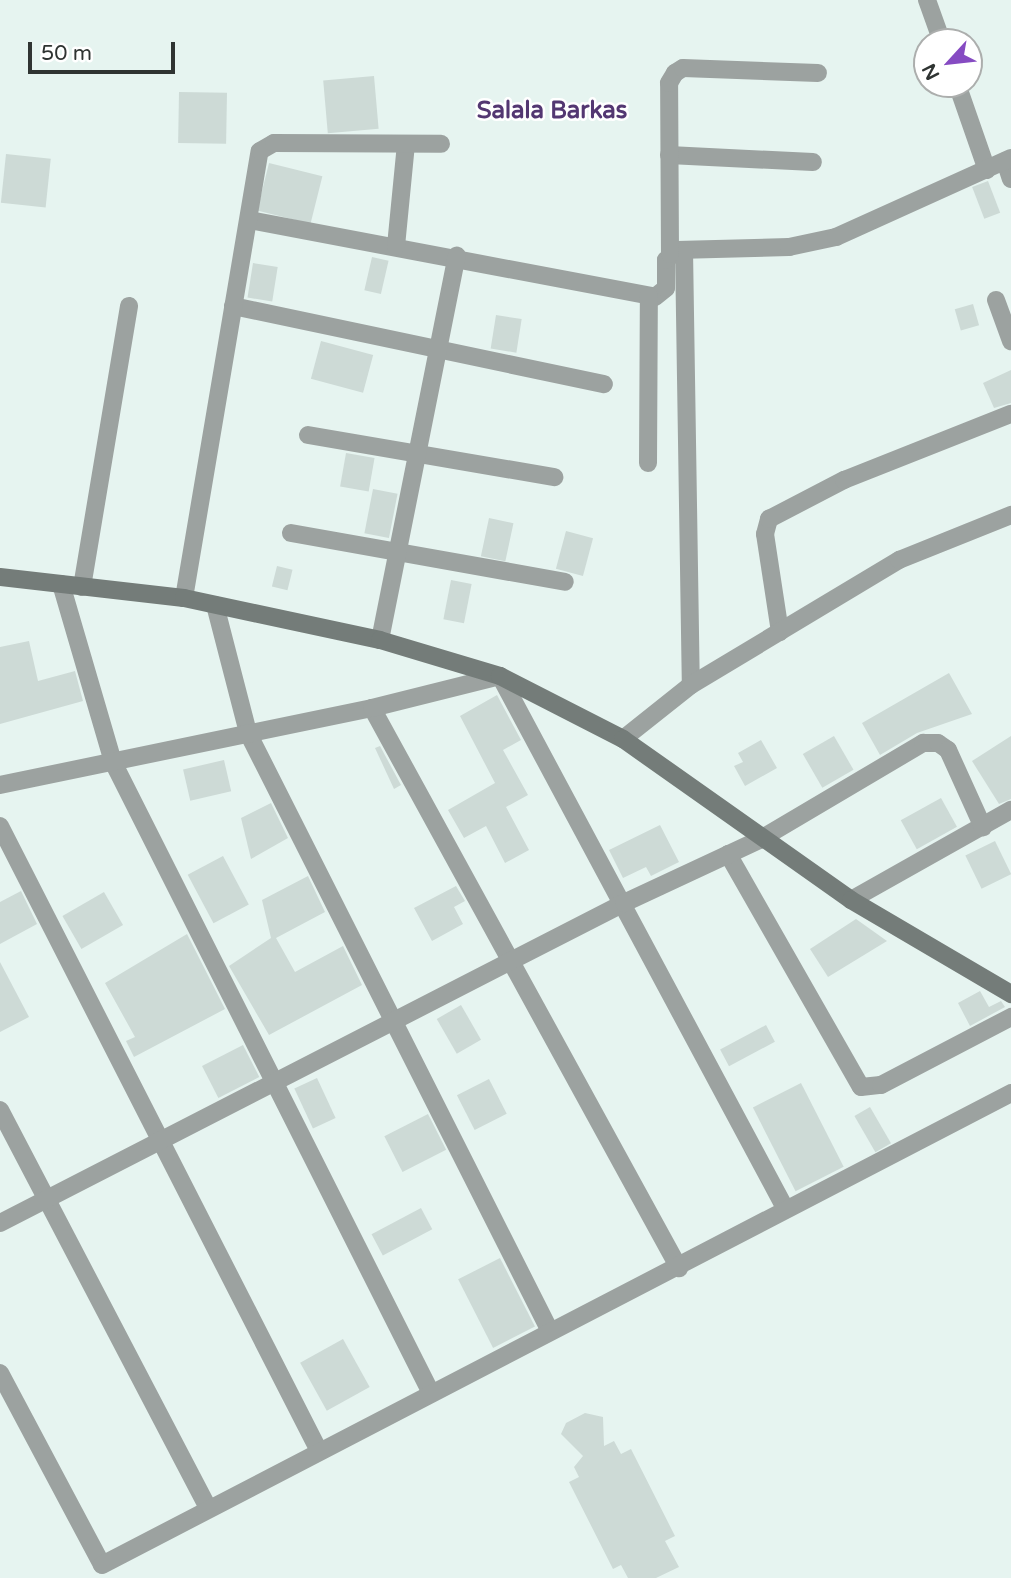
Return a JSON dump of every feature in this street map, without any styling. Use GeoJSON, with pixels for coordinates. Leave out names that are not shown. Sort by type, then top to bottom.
{"type":"FeatureCollection","features":[{"type":"Feature","properties":{"kind":"street"},"geometry":{"type":"LineString","coordinates":[[927,0],[937,28]]}},
{"type":"Feature","properties":{"kind":"street"},"geometry":{"type":"LineString","coordinates":[[691,685],[677,252],[669,155],[669,83],[683,68],[818,73]]}},
{"type":"Feature","properties":{"kind":"street"},"geometry":{"type":"LineString","coordinates":[[962,98],[987,170]]}},
{"type":"Feature","properties":{"kind":"street"},"geometry":{"type":"LineString","coordinates":[[396,246],[406,144]]}},
{"type":"Feature","properties":{"kind":"street"},"geometry":{"type":"LineString","coordinates":[[184,598],[248,220],[264,145],[441,144]]}},
{"type":"Feature","properties":{"kind":"street"},"geometry":{"type":"LineString","coordinates":[[669,155],[813,162]]}},
{"type":"Feature","properties":{"kind":"street"},"geometry":{"type":"LineString","coordinates":[[677,252],[789,247],[836,237],[1008,160],[1011,178]]}},
{"type":"Feature","properties":{"kind":"street"},"geometry":{"type":"LineString","coordinates":[[248,220],[457,256],[649,296],[664,294],[677,252]]}},
{"type":"Feature","properties":{"kind":"street"},"geometry":{"type":"LineString","coordinates":[[380,639],[442,350],[457,256]]}},
{"type":"Feature","properties":{"kind":"street"},"geometry":{"type":"LineString","coordinates":[[648,463],[649,296]]}},
{"type":"Feature","properties":{"kind":"street"},"geometry":{"type":"LineString","coordinates":[[996,300],[1011,341]]}},
{"type":"Feature","properties":{"kind":"street"},"geometry":{"type":"LineString","coordinates":[[82,587],[129,306]]}},
{"type":"Feature","properties":{"kind":"street"},"geometry":{"type":"LineString","coordinates":[[233,306],[604,384]]}},
{"type":"Feature","properties":{"kind":"street"},"geometry":{"type":"LineString","coordinates":[[780,632],[765,534],[769,519],[844,480],[1011,414]]}},
{"type":"Feature","properties":{"kind":"street"},"geometry":{"type":"LineString","coordinates":[[308,435],[419,457],[554,477]]}},
{"type":"Feature","properties":{"kind":"street"},"geometry":{"type":"LineString","coordinates":[[623,739],[691,685],[899,560],[1011,515]]}},
{"type":"Feature","properties":{"kind":"street"},"geometry":{"type":"LineString","coordinates":[[291,533],[565,582]]}},
{"type":"Feature","properties":{"kind":"street"},"geometry":{"type":"LineString","coordinates":[[0,577],[184,598],[380,639],[500,676],[623,739],[759,840],[851,900],[1011,994]]}},
{"type":"Feature","properties":{"kind":"street"},"geometry":{"type":"LineString","coordinates":[[61,584],[113,762],[278,1081],[431,1393]]}},
{"type":"Feature","properties":{"kind":"street"},"geometry":{"type":"LineString","coordinates":[[215,605],[248,733],[550,1331]]}},
{"type":"Feature","properties":{"kind":"street"},"geometry":{"type":"LineString","coordinates":[[0,785],[372,708],[500,676]]}},
{"type":"Feature","properties":{"kind":"street"},"geometry":{"type":"LineString","coordinates":[[500,676],[624,903],[785,1208]]}},
{"type":"Feature","properties":{"kind":"street"},"geometry":{"type":"LineString","coordinates":[[372,708],[679,1268]]}},
{"type":"Feature","properties":{"kind":"street"},"geometry":{"type":"LineString","coordinates":[[0,1223],[624,903],[759,840],[932,742],[948,750],[983,827]]}},
{"type":"Feature","properties":{"kind":"street"},"geometry":{"type":"LineString","coordinates":[[851,900],[1011,810]]}},
{"type":"Feature","properties":{"kind":"street"},"geometry":{"type":"LineString","coordinates":[[0,826],[319,1451]]}},
{"type":"Feature","properties":{"kind":"street"},"geometry":{"type":"LineString","coordinates":[[728,854],[861,1087],[881,1085],[1011,1017]]}},
{"type":"Feature","properties":{"kind":"street"},"geometry":{"type":"LineString","coordinates":[[0,1373],[6,1400],[102,1565],[550,1331],[679,1268],[785,1208],[1011,1093]]}},
{"type":"Feature","properties":{"kind":"street"},"geometry":{"type":"LineString","coordinates":[[0,1110],[209,1508]]}},
{"type":"Feature","properties":{"kind":"building"},"geometry":{"type":"Polygon","coordinates":[[[374,76],[379,129],[328,133],[323,80],[374,76]]]}},
{"type":"Feature","properties":{"kind":"building"},"geometry":{"type":"Polygon","coordinates":[[[179,92],[227,93],[226,144],[178,143],[179,92]]]}},
{"type":"Feature","properties":{"kind":"building"},"geometry":{"type":"Polygon","coordinates":[[[6,154],[51,159],[46,207],[1,203],[6,154]]]}},
{"type":"Feature","properties":{"kind":"building"},"geometry":{"type":"Polygon","coordinates":[[[269,163],[322,176],[311,224],[257,211],[269,163]]]}},
{"type":"Feature","properties":{"kind":"building"},"geometry":{"type":"Polygon","coordinates":[[[988,181],[1000,213],[984,219],[972,187],[988,181]]]}},
{"type":"Feature","properties":{"kind":"building"},"geometry":{"type":"Polygon","coordinates":[[[372,257],[389,261],[381,294],[364,290],[372,257]]]}},
{"type":"Feature","properties":{"kind":"building"},"geometry":{"type":"Polygon","coordinates":[[[253,263],[278,267],[272,301],[248,298],[253,263]]]}},
{"type":"Feature","properties":{"kind":"building"},"geometry":{"type":"Polygon","coordinates":[[[973,304],[979,325],[961,330],[955,309],[973,304]]]}},
{"type":"Feature","properties":{"kind":"building"},"geometry":{"type":"Polygon","coordinates":[[[496,315],[522,319],[516,353],[491,349],[496,315]]]}},
{"type":"Feature","properties":{"kind":"building"},"geometry":{"type":"Polygon","coordinates":[[[321,341],[373,355],[363,393],[311,379],[321,341]]]}},
{"type":"Feature","properties":{"kind":"building"},"geometry":{"type":"Polygon","coordinates":[[[1011,370],[1011,403],[994,408],[983,383],[1011,370]]]}},
{"type":"Feature","properties":{"kind":"building"},"geometry":{"type":"Polygon","coordinates":[[[346,453],[375,458],[369,492],[340,486],[346,453]]]}},
{"type":"Feature","properties":{"kind":"building"},"geometry":{"type":"Polygon","coordinates":[[[373,489],[398,494],[389,538],[364,533],[373,489]]]}},
{"type":"Feature","properties":{"kind":"building"},"geometry":{"type":"Polygon","coordinates":[[[489,518],[513,523],[505,561],[481,556],[489,518]]]}},
{"type":"Feature","properties":{"kind":"building"},"geometry":{"type":"Polygon","coordinates":[[[566,531],[593,538],[583,576],[556,569],[566,531]]]}},
{"type":"Feature","properties":{"kind":"building"},"geometry":{"type":"Polygon","coordinates":[[[277,566],[293,570],[287,590],[272,586],[277,566]]]}},
{"type":"Feature","properties":{"kind":"building"},"geometry":{"type":"Polygon","coordinates":[[[451,580],[472,584],[464,623],[443,619],[451,580]]]}},
{"type":"Feature","properties":{"kind":"building"},"geometry":{"type":"Polygon","coordinates":[[[29,641],[38,681],[75,671],[83,701],[0,724],[0,647],[29,641]]]}},
{"type":"Feature","properties":{"kind":"building"},"geometry":{"type":"Polygon","coordinates":[[[949,673],[972,714],[917,733],[880,755],[862,723],[949,673]]]}},
{"type":"Feature","properties":{"kind":"building"},"geometry":{"type":"Polygon","coordinates":[[[497,695],[521,740],[503,750],[528,795],[506,807],[529,850],[505,863],[486,826],[464,838],[448,810],[495,783],[460,716],[497,695]]]}},
{"type":"Feature","properties":{"kind":"building"},"geometry":{"type":"Polygon","coordinates":[[[834,736],[853,770],[822,788],[803,754],[834,736]]]}},
{"type":"Feature","properties":{"kind":"building"},"geometry":{"type":"Polygon","coordinates":[[[1011,736],[1011,799],[999,804],[972,761],[1011,736]]]}},
{"type":"Feature","properties":{"kind":"building"},"geometry":{"type":"Polygon","coordinates":[[[761,740],[777,768],[745,786],[734,766],[743,762],[738,753],[761,740]]]}},
{"type":"Feature","properties":{"kind":"building"},"geometry":{"type":"Polygon","coordinates":[[[380,746],[401,785],[394,789],[375,748],[380,746]]]}},
{"type":"Feature","properties":{"kind":"building"},"geometry":{"type":"Polygon","coordinates":[[[224,760],[231,791],[190,801],[183,769],[224,760]]]}},
{"type":"Feature","properties":{"kind":"building"},"geometry":{"type":"Polygon","coordinates":[[[941,798],[957,827],[917,849],[901,820],[941,798]]]}},
{"type":"Feature","properties":{"kind":"building"},"geometry":{"type":"Polygon","coordinates":[[[271,803],[288,838],[251,859],[241,818],[271,803]]]}},
{"type":"Feature","properties":{"kind":"building"},"geometry":{"type":"Polygon","coordinates":[[[660,825],[679,862],[651,876],[646,867],[623,878],[609,850],[660,825]]]}},
{"type":"Feature","properties":{"kind":"building"},"geometry":{"type":"Polygon","coordinates":[[[995,841],[1011,874],[982,889],[965,855],[995,841]]]}},
{"type":"Feature","properties":{"kind":"building"},"geometry":{"type":"Polygon","coordinates":[[[223,856],[249,905],[214,923],[188,875],[223,856]]]}},
{"type":"Feature","properties":{"kind":"building"},"geometry":{"type":"Polygon","coordinates":[[[308,876],[325,912],[276,938],[295,972],[343,946],[362,985],[269,1035],[229,966],[271,938],[262,900],[308,876]]]}},
{"type":"Feature","properties":{"kind":"building"},"geometry":{"type":"Polygon","coordinates":[[[456,886],[465,901],[454,907],[463,924],[432,941],[414,908],[456,886]]]}},
{"type":"Feature","properties":{"kind":"building"},"geometry":{"type":"Polygon","coordinates":[[[21,891],[37,924],[0,944],[0,902],[21,891]]]}},
{"type":"Feature","properties":{"kind":"building"},"geometry":{"type":"Polygon","coordinates":[[[104,892],[123,925],[81,949],[62,916],[104,892]]]}},
{"type":"Feature","properties":{"kind":"building"},"geometry":{"type":"Polygon","coordinates":[[[856,919],[887,941],[828,977],[810,949],[856,919]]]}},
{"type":"Feature","properties":{"kind":"building"},"geometry":{"type":"Polygon","coordinates":[[[187,934],[225,1009],[134,1057],[126,1041],[135,1037],[105,983],[187,934]]]}},
{"type":"Feature","properties":{"kind":"building"},"geometry":{"type":"Polygon","coordinates":[[[0,962],[29,1017],[0,1032],[0,962]]]}},
{"type":"Feature","properties":{"kind":"building"},"geometry":{"type":"Polygon","coordinates":[[[980,991],[989,1007],[1001,1001],[1005,1007],[970,1026],[958,1003],[980,991]]]}},
{"type":"Feature","properties":{"kind":"building"},"geometry":{"type":"Polygon","coordinates":[[[461,1005],[481,1040],[457,1054],[437,1019],[461,1005]]]}},
{"type":"Feature","properties":{"kind":"building"},"geometry":{"type":"Polygon","coordinates":[[[766,1025],[775,1042],[729,1066],[720,1049],[766,1025]]]}},
{"type":"Feature","properties":{"kind":"building"},"geometry":{"type":"Polygon","coordinates":[[[243,1045],[259,1077],[218,1098],[202,1066],[243,1045]]]}},
{"type":"Feature","properties":{"kind":"building"},"geometry":{"type":"Polygon","coordinates":[[[317,1078],[336,1118],[313,1128],[294,1089],[317,1078]]]}},
{"type":"Feature","properties":{"kind":"building"},"geometry":{"type":"Polygon","coordinates":[[[489,1079],[507,1114],[475,1130],[457,1095],[489,1079]]]}},
{"type":"Feature","properties":{"kind":"building"},"geometry":{"type":"Polygon","coordinates":[[[801,1083],[844,1167],[796,1191],[753,1108],[801,1083]]]}},
{"type":"Feature","properties":{"kind":"building"},"geometry":{"type":"Polygon","coordinates":[[[870,1107],[891,1143],[875,1152],[854,1116],[870,1107]]]}},
{"type":"Feature","properties":{"kind":"building"},"geometry":{"type":"Polygon","coordinates":[[[428,1114],[446,1150],[403,1172],[384,1136],[428,1114]]]}},
{"type":"Feature","properties":{"kind":"building"},"geometry":{"type":"Polygon","coordinates":[[[421,1208],[432,1229],[383,1255],[372,1234],[421,1208]]]}},
{"type":"Feature","properties":{"kind":"building"},"geometry":{"type":"Polygon","coordinates":[[[500,1258],[535,1327],[493,1348],[458,1279],[500,1258]]]}},
{"type":"Feature","properties":{"kind":"building"},"geometry":{"type":"Polygon","coordinates":[[[343,1339],[370,1387],[327,1411],[300,1363],[343,1339]]]}},
{"type":"Feature","properties":{"kind":"building"},"geometry":{"type":"Polygon","coordinates":[[[585,1413],[603,1417],[604,1446],[614,1441],[621,1454],[631,1449],[675,1536],[665,1541],[679,1567],[656,1578],[628,1578],[621,1565],[613,1569],[569,1482],[579,1477],[574,1467],[583,1456],[561,1434],[566,1423],[585,1413]]]}},
{"type":"Feature","properties":{"kind":"district","name":"Salala Barkas"},"geometry":{"type":"Point","coordinates":[552,111]}}]}
